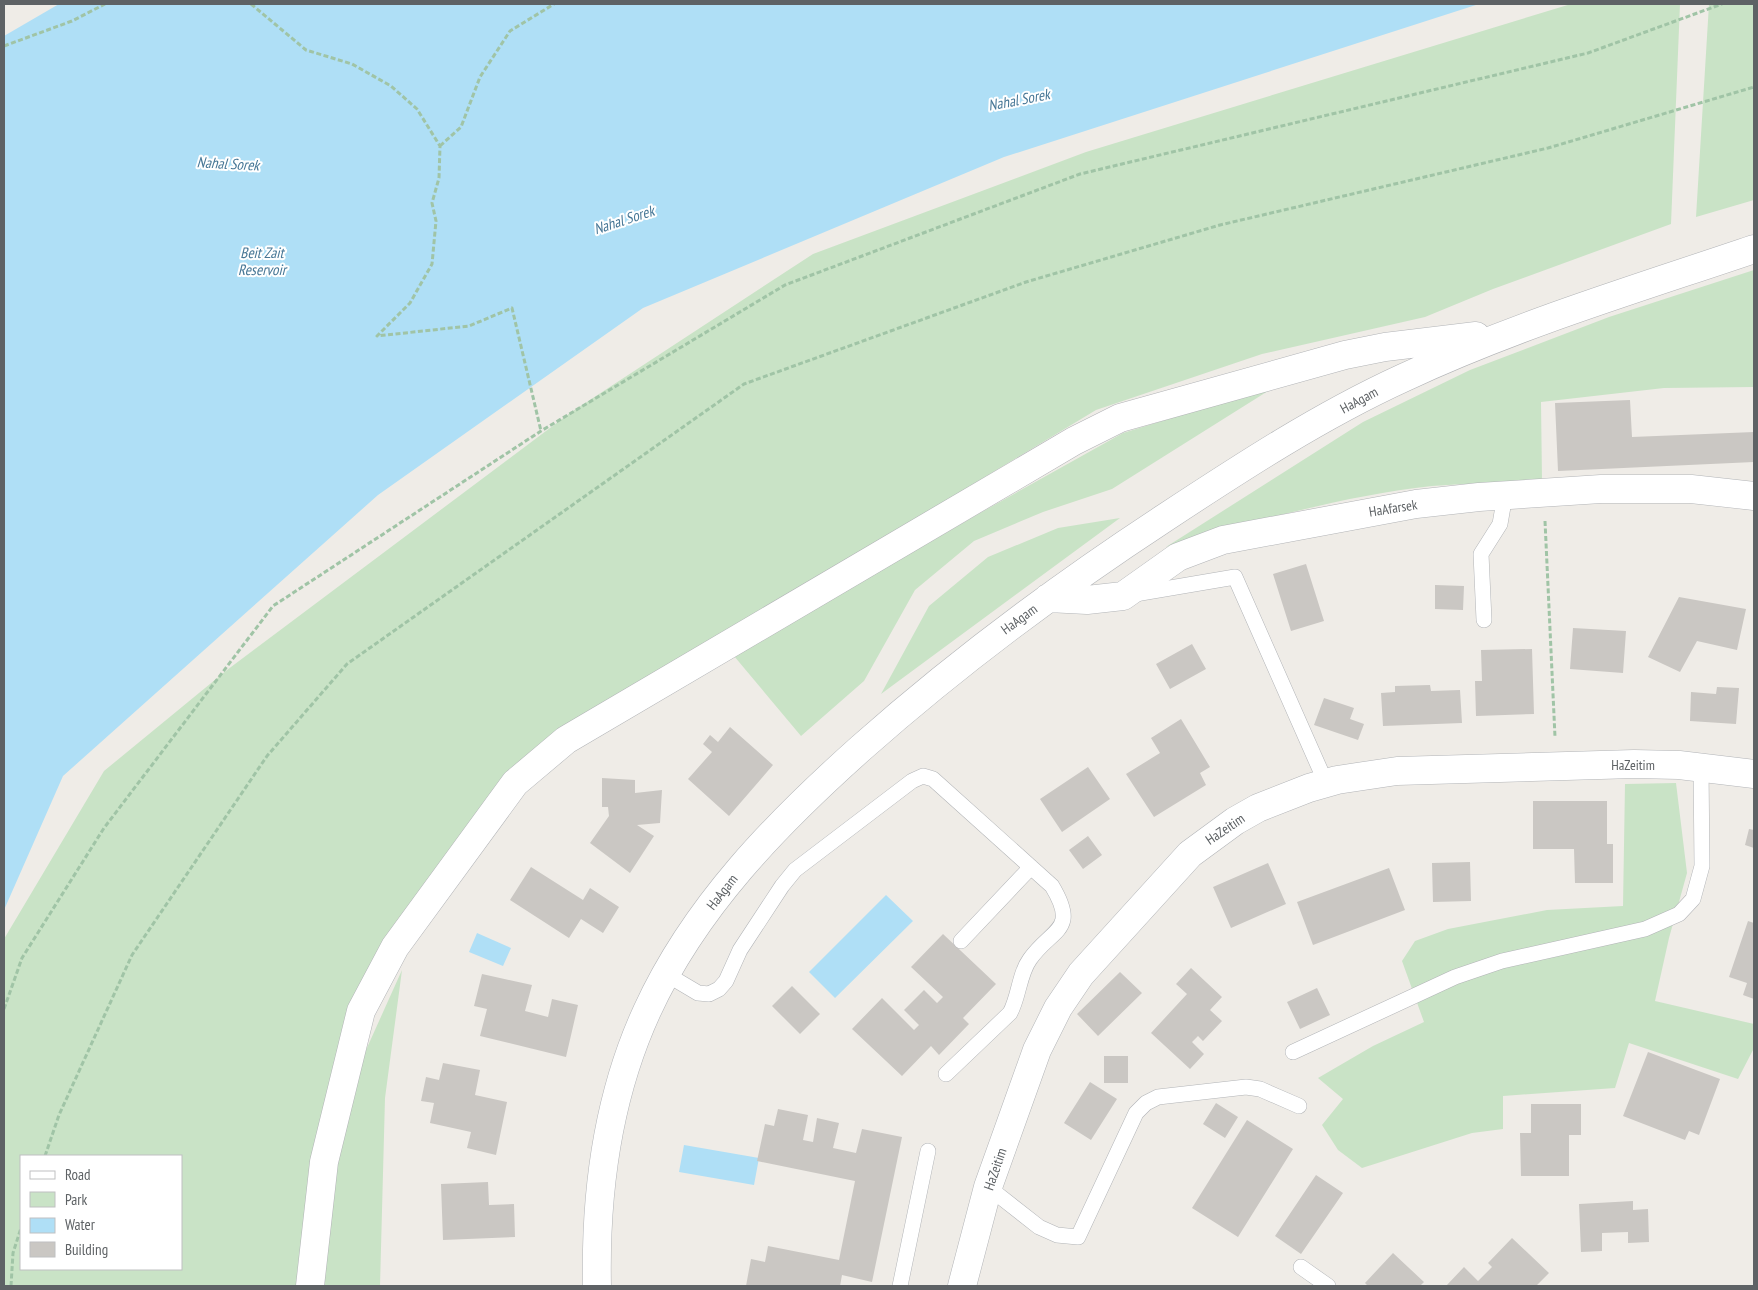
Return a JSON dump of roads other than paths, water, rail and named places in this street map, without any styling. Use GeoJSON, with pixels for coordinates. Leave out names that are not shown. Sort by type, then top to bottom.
{"type":"FeatureCollection","features":[{"type":"Feature","properties":{"kind":"street","name":"HaAgam"},"geometry":{"type":"LineString","coordinates":[[597,1286],[596,1243],[600,1182],[609,1123],[625,1066],[648,1009],[666,974],[714,900],[760,845],[815,790],[922,695],[1048,598],[1137,536],[1283,443],[1398,380],[1500,336],[1754,249]]}},
{"type":"Feature","properties":{"kind":"street"},"geometry":{"type":"LineString","coordinates":[[310,1286],[324,1162],[361,1011],[395,947],[515,783],[566,740],[1074,441],[1120,418],[1345,355],[1385,347],[1474,336],[1500,336]]}},
{"type":"Feature","properties":{"kind":"street","name":"HaAfarsek"},"geometry":{"type":"LineString","coordinates":[[1048,598],[1087,600],[1123,596],[1178,557],[1223,540],[1416,504],[1504,495],[1601,490],[1691,490],[1754,496]]}},
{"type":"Feature","properties":{"kind":"street","name":"HaZeitim"},"geometry":{"type":"LineString","coordinates":[[962,1286],[988,1188],[1040,1044],[1058,1008],[1081,974],[1190,854],[1212,836],[1258,808],[1326,783],[1397,771],[1634,764],[1701,767],[1754,774]]}},
{"type":"Feature","properties":{"kind":"lane"},"geometry":{"type":"LineString","coordinates":[[1484,620],[1481,554],[1500,524],[1504,495]]}},
{"type":"Feature","properties":{"kind":"lane"},"geometry":{"type":"LineString","coordinates":[[1123,596],[1235,577],[1326,783]]}},
{"type":"Feature","properties":{"kind":"lane"},"geometry":{"type":"LineString","coordinates":[[1293,1052],[1455,977],[1502,961],[1645,929],[1679,914],[1694,899],[1702,866],[1701,767]]}},
{"type":"Feature","properties":{"kind":"lane"},"geometry":{"type":"LineString","coordinates":[[666,974],[698,993],[709,994],[719,988],[726,981],[740,950],[795,870],[912,781],[923,776],[933,779],[941,784],[1052,886],[1064,910],[1064,919],[1058,931],[1030,959],[1025,969],[1017,1000],[1010,1013],[946,1074]]}},
{"type":"Feature","properties":{"kind":"lane"},"geometry":{"type":"LineString","coordinates":[[962,941],[1031,867]]}},
{"type":"Feature","properties":{"kind":"lane"},"geometry":{"type":"LineString","coordinates":[[988,1188],[1040,1227],[1057,1235],[1078,1237],[1136,1113],[1146,1103],[1158,1097],[1246,1087],[1260,1089],[1299,1106]]}},
{"type":"Feature","properties":{"kind":"lane"},"geometry":{"type":"LineString","coordinates":[[900,1286],[928,1151]]}},
{"type":"Feature","properties":{"kind":"lane"},"geometry":{"type":"LineString","coordinates":[[1301,1267],[1328,1286]]}},
{"type":"Feature","properties":{"kind":"water","name":"Beit Zait Reservoir"},"geometry":{"type":"Polygon","coordinates":[[[59,4],[1479,4],[1004,157],[643,308],[378,495],[63,776],[4,910],[4,36],[59,4]]]}},
{"type":"Feature","properties":{"kind":"water"},"geometry":{"type":"Polygon","coordinates":[[[886,895],[913,921],[835,998],[809,972],[886,895]]]}},
{"type":"Feature","properties":{"kind":"water"},"geometry":{"type":"Polygon","coordinates":[[[477,933],[511,948],[503,966],[469,952],[477,933]]]}},
{"type":"Feature","properties":{"kind":"water"},"geometry":{"type":"Polygon","coordinates":[[[684,1145],[759,1158],[754,1185],[679,1172],[684,1145]]]}},
{"type":"Feature","properties":{"kind":"water label","name":"Nahal Sorek"},"geometry":{"type":"Point","coordinates":[1019,100]}},
{"type":"Feature","properties":{"kind":"water label","name":"Nahal Sorek"},"geometry":{"type":"Point","coordinates":[228,164]}},
{"type":"Feature","properties":{"kind":"water label","name":"Nahal Sorek"},"geometry":{"type":"Point","coordinates":[624,220]}}]}
